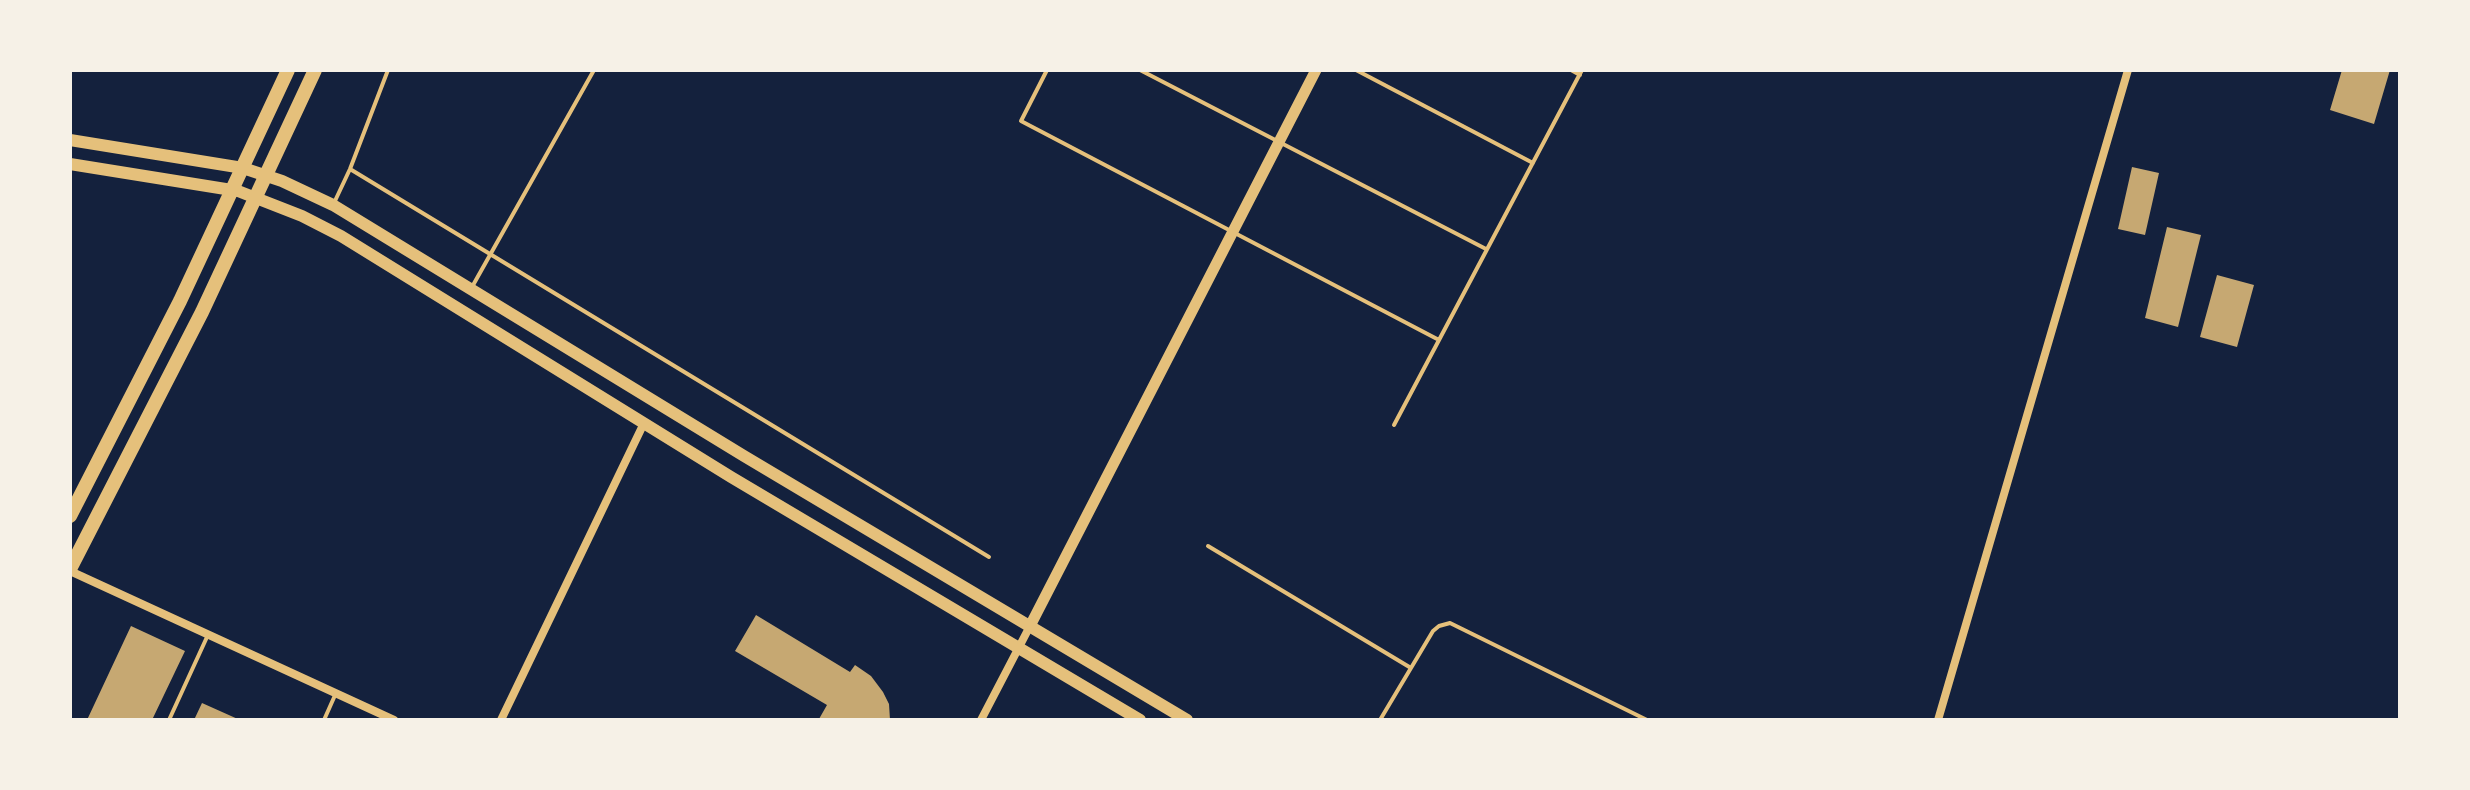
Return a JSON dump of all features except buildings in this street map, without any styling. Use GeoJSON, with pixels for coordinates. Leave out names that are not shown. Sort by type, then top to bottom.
{"type":"FeatureCollection","features":[{"type":"Feature","properties":{"kind":"highway"},"geometry":{"type":"LineString","coordinates":[[70,516],[180,301],[288,70]]}},
{"type":"Feature","properties":{"kind":"highway"},"geometry":{"type":"LineString","coordinates":[[70,570],[202,312],[315,70]]}},
{"type":"Feature","properties":{"kind":"main road"},"geometry":{"type":"LineString","coordinates":[[70,140],[243,168],[333,205],[744,456],[1187,720]]}},
{"type":"Feature","properties":{"kind":"main road"},"geometry":{"type":"LineString","coordinates":[[70,164],[232,190],[302,216],[341,236],[644,423],[1140,720]]}},
{"type":"Feature","properties":{"kind":"street"},"geometry":{"type":"LineString","coordinates":[[981,720],[1316,70]]}},
{"type":"Feature","properties":{"kind":"street"},"geometry":{"type":"LineString","coordinates":[[1938,720],[2128,70]]}},
{"type":"Feature","properties":{"kind":"street"},"geometry":{"type":"LineString","coordinates":[[501,720],[644,423]]}},
{"type":"Feature","properties":{"kind":"street"},"geometry":{"type":"LineString","coordinates":[[70,570],[394,720]]}},
{"type":"Feature","properties":{"kind":"lane"},"geometry":{"type":"LineString","coordinates":[[333,205],[388,70]]}},
{"type":"Feature","properties":{"kind":"lane"},"geometry":{"type":"LineString","coordinates":[[471,289],[594,70]]}},
{"type":"Feature","properties":{"kind":"lane"},"geometry":{"type":"LineString","coordinates":[[1047,70],[1021,121],[1439,340]]}},
{"type":"Feature","properties":{"kind":"lane"},"geometry":{"type":"LineString","coordinates":[[1140,70],[1487,249]]}},
{"type":"Feature","properties":{"kind":"lane"},"geometry":{"type":"LineString","coordinates":[[1356,70],[1533,163]]}},
{"type":"Feature","properties":{"kind":"lane"},"geometry":{"type":"LineString","coordinates":[[1394,425],[1581,72],[1571,70]]}},
{"type":"Feature","properties":{"kind":"lane"},"geometry":{"type":"LineString","coordinates":[[350,169],[989,557]]}},
{"type":"Feature","properties":{"kind":"lane"},"geometry":{"type":"LineString","coordinates":[[1208,546],[1411,668]]}},
{"type":"Feature","properties":{"kind":"lane"},"geometry":{"type":"LineString","coordinates":[[1380,720],[1433,631],[1450,623],[1647,720]]}},
{"type":"Feature","properties":{"kind":"lane"},"geometry":{"type":"LineString","coordinates":[[169,720],[208,634]]}},
{"type":"Feature","properties":{"kind":"lane"},"geometry":{"type":"LineString","coordinates":[[324,720],[336,693]]}}]}
